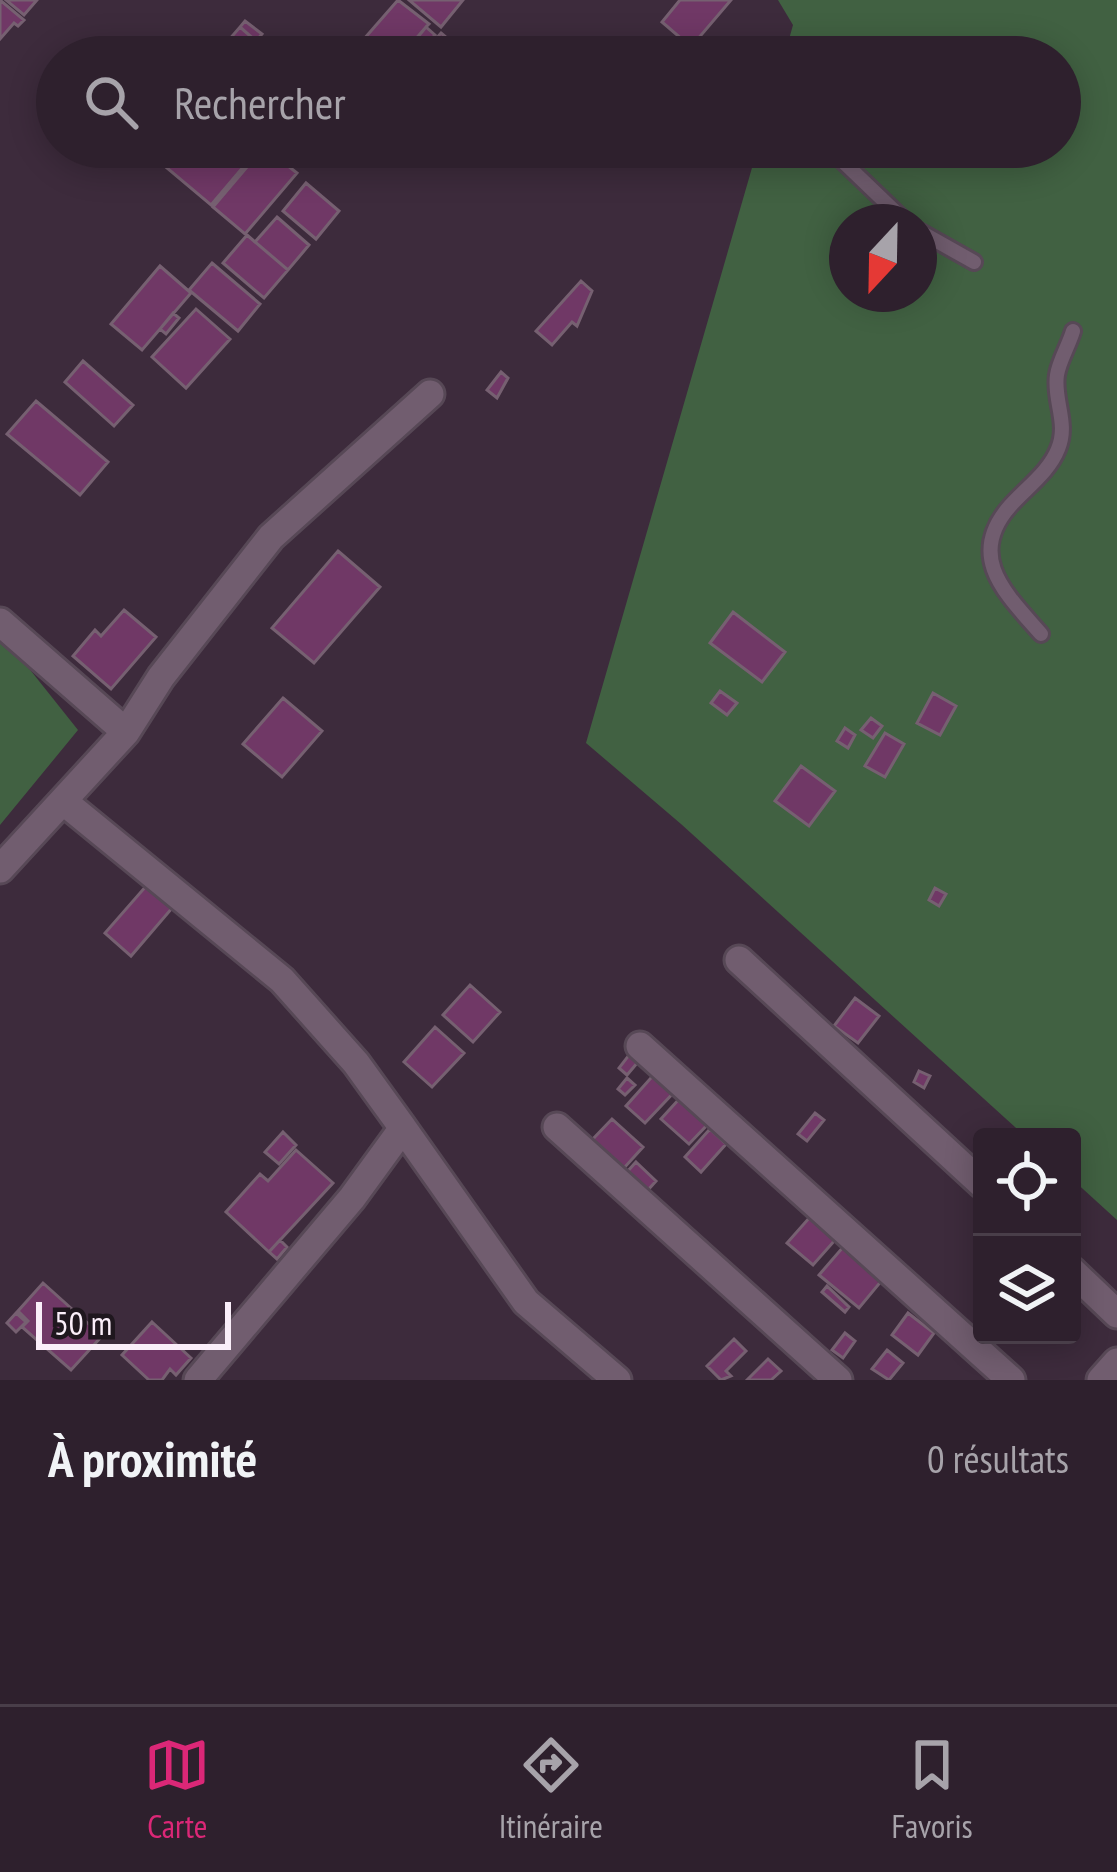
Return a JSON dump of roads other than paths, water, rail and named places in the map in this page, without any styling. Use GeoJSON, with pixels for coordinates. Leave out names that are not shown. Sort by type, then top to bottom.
{"type":"FeatureCollection","features":[{"type":"Feature","properties":{"kind":"street"},"geometry":{"type":"LineString","coordinates":[[0,869],[126,732],[161,677],[271,538],[430,394]]}},
{"type":"Feature","properties":{"kind":"street"},"geometry":{"type":"LineString","coordinates":[[0,622],[126,732]]}},
{"type":"Feature","properties":{"kind":"street"},"geometry":{"type":"LineString","coordinates":[[63,801],[282,980],[356,1064],[526,1302],[617,1380]]}},
{"type":"Feature","properties":{"kind":"street"},"geometry":{"type":"LineString","coordinates":[[739,959],[973,1176]]}},
{"type":"Feature","properties":{"kind":"street"},"geometry":{"type":"LineString","coordinates":[[640,1046],[1010,1380]]}},
{"type":"Feature","properties":{"kind":"street"},"geometry":{"type":"LineString","coordinates":[[557,1127],[838,1380]]}},
{"type":"Feature","properties":{"kind":"street"},"geometry":{"type":"LineString","coordinates":[[198,1380],[352,1198],[403,1128]]}},
{"type":"Feature","properties":{"kind":"street"},"geometry":{"type":"LineString","coordinates":[[1081,1279],[1117,1314]]}},
{"type":"Feature","properties":{"kind":"street"},"geometry":{"type":"LineString","coordinates":[[1101,1380],[1117,1362]]}},
{"type":"Feature","properties":{"kind":"lane"},"geometry":{"type":"LineString","coordinates":[[850,168],[887,204]]}},
{"type":"Feature","properties":{"kind":"lane"},"geometry":{"type":"LineString","coordinates":[[937,241],[974,262]]}},
{"type":"Feature","properties":{"kind":"lane"},"geometry":{"type":"LineString","coordinates":[[1041,634],[996,582],[990,554],[1007,509],[1058,451],[1064,427],[1057,377],[1073,332]]}}]}
